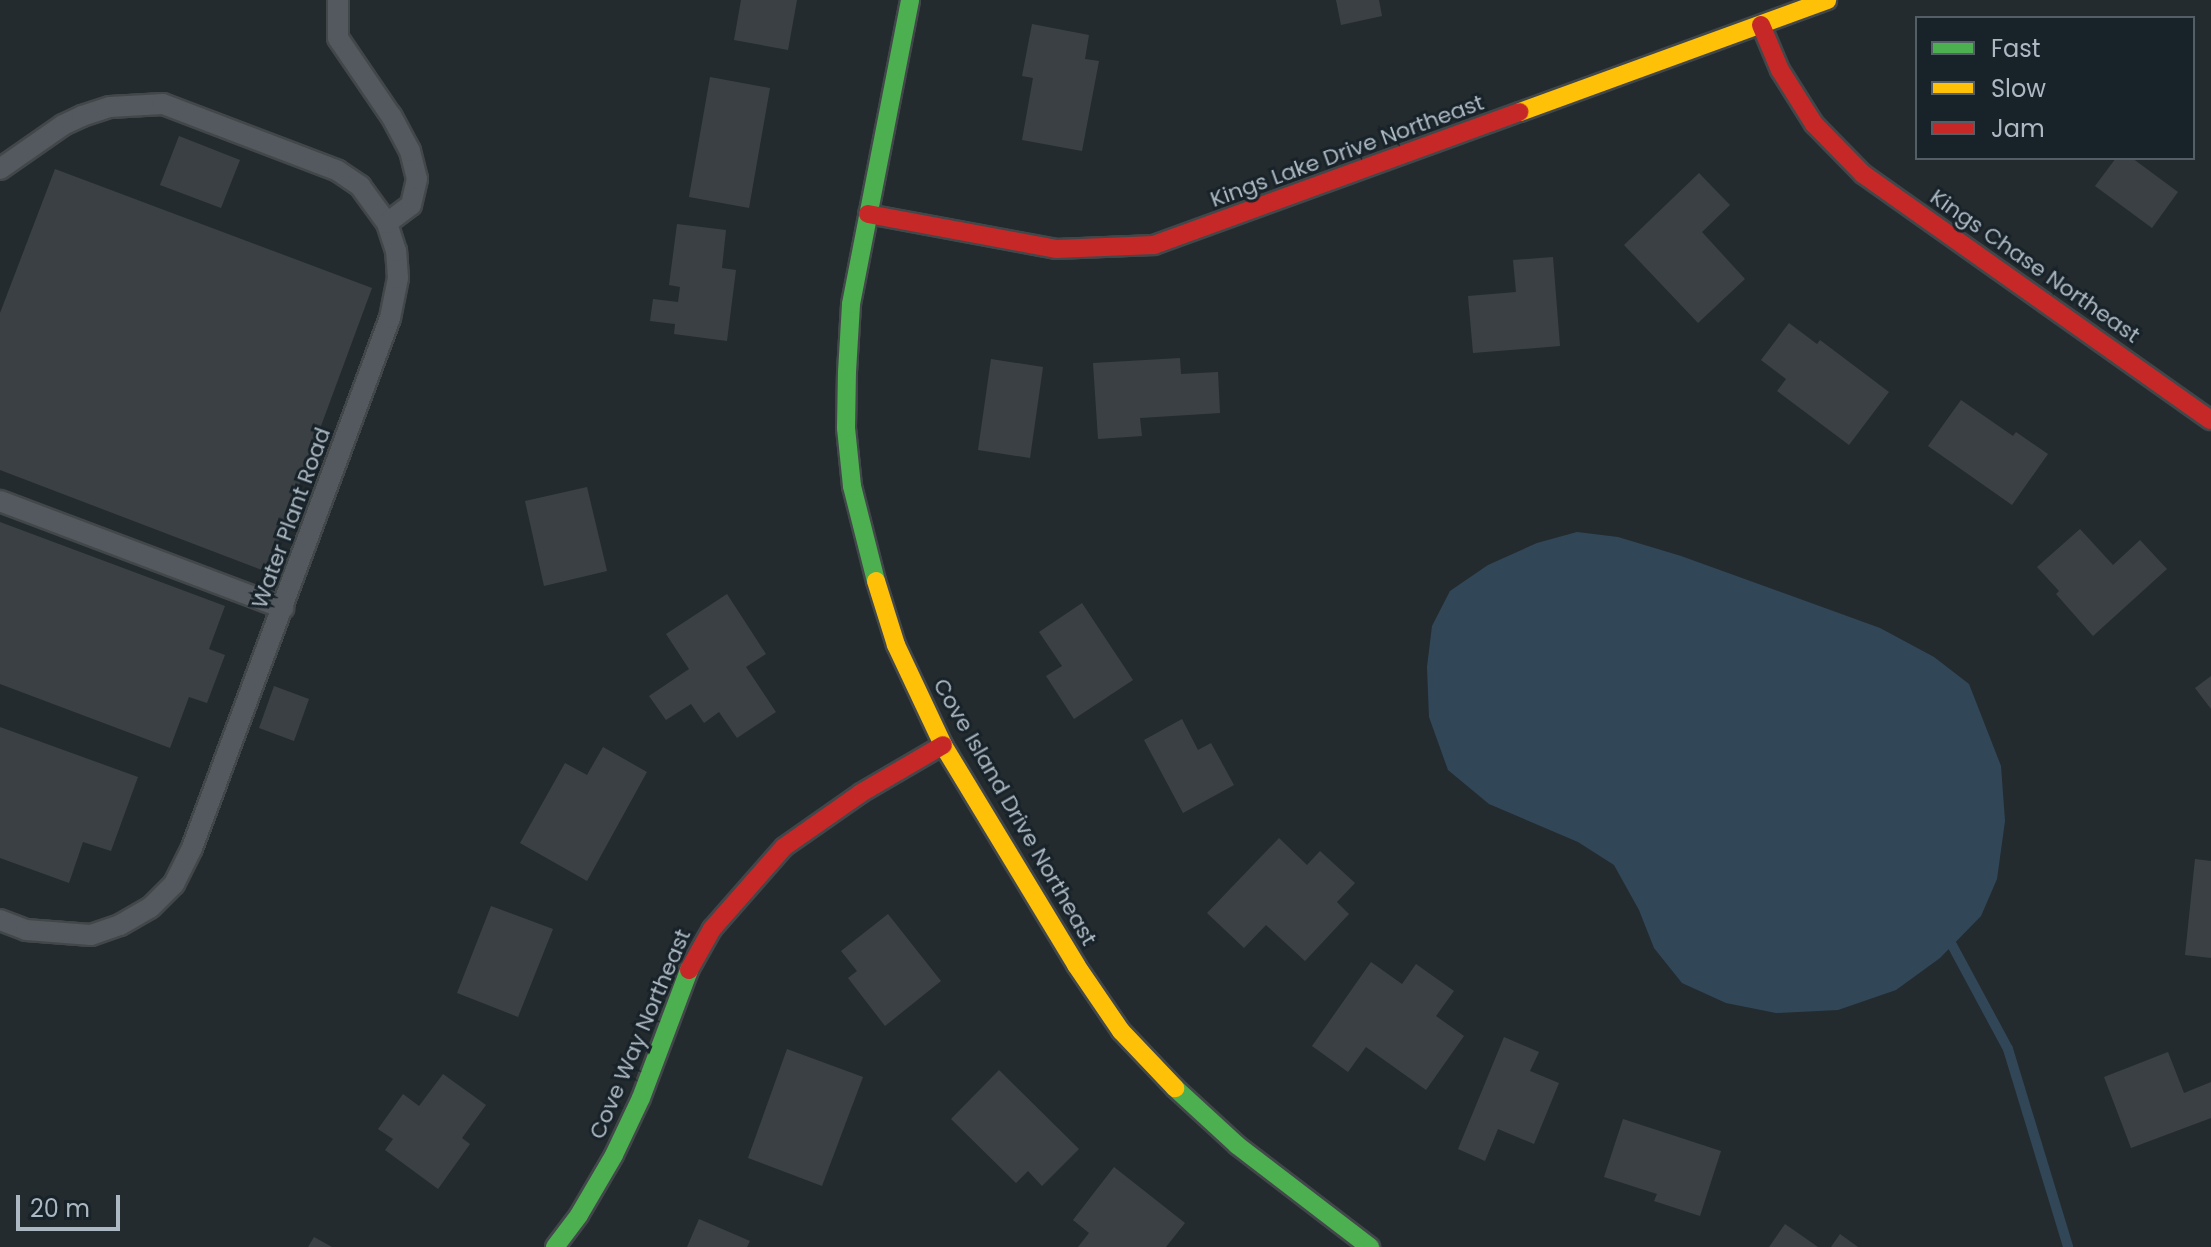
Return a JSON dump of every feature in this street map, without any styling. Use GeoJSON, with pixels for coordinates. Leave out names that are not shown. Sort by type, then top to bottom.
{"type":"FeatureCollection","features":[{"type":"Feature","properties":{"kind":"street","name":"Cove Island Drive Northeast"},"geometry":{"type":"LineString","coordinates":[[910,0],[850,317],[846,428],[852,486],[864,543],[896,645],[943,745],[1076,965],[1121,1031],[1184,1097],[1237,1145],[1370,1247]]}},
{"type":"Feature","properties":{"kind":"street","name":"Kings Lake Drive Northeast"},"geometry":{"type":"LineString","coordinates":[[868,214],[1056,249],[1154,245],[1827,0]]}},
{"type":"Feature","properties":{"kind":"street","name":"Kings Chase Northeast"},"geometry":{"type":"LineString","coordinates":[[1761,25],[1780,70],[1814,124],[1863,174],[2211,420]]}},
{"type":"Feature","properties":{"kind":"street","name":"Cove Way Northeast"},"geometry":{"type":"LineString","coordinates":[[555,1247],[579,1215],[614,1155],[641,1098],[691,966],[712,929],[784,847],[834,810],[943,745]]}},
{"type":"Feature","properties":{"kind":"lane"},"geometry":{"type":"LineString","coordinates":[[0,169],[63,125],[82,116],[110,107],[163,104],[338,171],[360,186],[387,223],[411,205],[417,179],[410,151],[391,116],[338,38],[338,0]]}},
{"type":"Feature","properties":{"kind":"lane","name":"Water Plant Road"},"geometry":{"type":"LineString","coordinates":[[0,920],[26,930],[91,935],[120,925],[150,908],[174,884],[192,848],[390,318],[398,278],[396,251],[387,223]]}},
{"type":"Feature","properties":{"kind":"lane"},"geometry":{"type":"LineString","coordinates":[[0,501],[283,608]]}},
{"type":"Feature","properties":{"kind":"water"},"geometry":{"type":"Polygon","coordinates":[[[1577,532],[1618,537],[1681,556],[1880,628],[1934,657],[1969,684],[2001,766],[2005,821],[1997,879],[1981,916],[1940,958],[1896,990],[1838,1010],[1776,1013],[1726,1003],[1682,983],[1654,948],[1639,910],[1614,865],[1578,842],[1489,804],[1448,770],[1429,717],[1427,667],[1432,626],[1450,591],[1488,565],[1537,543],[1577,532]]]}},
{"type":"Feature","properties":{"kind":"building"},"geometry":{"type":"Polygon","coordinates":[[[741,0],[797,0],[788,50],[734,40],[741,0]]]}},
{"type":"Feature","properties":{"kind":"building"},"geometry":{"type":"Polygon","coordinates":[[[1336,0],[1379,0],[1382,16],[1341,25],[1336,0]]]}},
{"type":"Feature","properties":{"kind":"building"},"geometry":{"type":"Polygon","coordinates":[[[1032,24],[1089,35],[1085,59],[1099,61],[1082,151],[1022,140],[1033,78],[1022,76],[1032,24]]]}},
{"type":"Feature","properties":{"kind":"building"},"geometry":{"type":"Polygon","coordinates":[[[710,77],[770,88],[749,208],[689,197],[710,77]]]}},
{"type":"Feature","properties":{"kind":"building"},"geometry":{"type":"Polygon","coordinates":[[[179,136],[240,160],[221,208],[160,185],[179,136]]]}},
{"type":"Feature","properties":{"kind":"building"},"geometry":{"type":"Polygon","coordinates":[[[2114,160],[2135,160],[2178,192],[2152,228],[2095,186],[2114,160]]]}},
{"type":"Feature","properties":{"kind":"building"},"geometry":{"type":"Polygon","coordinates":[[[55,169],[372,288],[267,572],[0,470],[0,313],[55,169]]]}},
{"type":"Feature","properties":{"kind":"building"},"geometry":{"type":"Polygon","coordinates":[[[1699,173],[1730,205],[1702,232],[1745,279],[1698,323],[1624,245],[1699,173]]]}},
{"type":"Feature","properties":{"kind":"building"},"geometry":{"type":"Polygon","coordinates":[[[677,224],[726,230],[722,268],[736,270],[727,341],[674,334],[675,324],[650,321],[653,299],[678,302],[680,287],[669,285],[677,224]]]}},
{"type":"Feature","properties":{"kind":"building"},"geometry":{"type":"Polygon","coordinates":[[[1553,257],[1560,346],[1473,353],[1468,296],[1516,292],[1513,260],[1553,257]]]}},
{"type":"Feature","properties":{"kind":"building"},"geometry":{"type":"Polygon","coordinates":[[[1789,323],[1817,344],[1820,340],[1889,392],[1849,445],[1777,391],[1786,379],[1761,360],[1789,323]]]}},
{"type":"Feature","properties":{"kind":"building"},"geometry":{"type":"Polygon","coordinates":[[[1180,358],[1181,374],[1218,372],[1220,413],[1140,418],[1142,436],[1098,439],[1093,363],[1180,358]]]}},
{"type":"Feature","properties":{"kind":"building"},"geometry":{"type":"Polygon","coordinates":[[[991,359],[1043,367],[1030,458],[978,450],[991,359]]]}},
{"type":"Feature","properties":{"kind":"building"},"geometry":{"type":"Polygon","coordinates":[[[1961,400],[2013,436],[2016,432],[2048,454],[2012,505],[1928,446],[1961,400]]]}},
{"type":"Feature","properties":{"kind":"building"},"geometry":{"type":"Polygon","coordinates":[[[587,487],[607,571],[544,586],[525,501],[587,487]]]}},
{"type":"Feature","properties":{"kind":"building"},"geometry":{"type":"Polygon","coordinates":[[[0,522],[225,606],[209,649],[225,655],[207,703],[189,697],[170,748],[0,684],[0,522]]]}},
{"type":"Feature","properties":{"kind":"building"},"geometry":{"type":"Polygon","coordinates":[[[2080,529],[2113,565],[2140,540],[2167,569],[2093,636],[2037,567],[2080,529]]]}},
{"type":"Feature","properties":{"kind":"building"},"geometry":{"type":"Polygon","coordinates":[[[727,594],[766,654],[746,667],[776,712],[737,738],[719,712],[704,723],[691,704],[666,720],[649,696],[689,669],[666,634],[727,594]]]}},
{"type":"Feature","properties":{"kind":"building"},"geometry":{"type":"Polygon","coordinates":[[[1082,603],[1133,680],[1074,719],[1046,676],[1062,666],[1039,632],[1082,603]]]}},
{"type":"Feature","properties":{"kind":"building"},"geometry":{"type":"Polygon","coordinates":[[[2211,676],[2211,709],[2195,688],[2211,676]]]}},
{"type":"Feature","properties":{"kind":"building"},"geometry":{"type":"Polygon","coordinates":[[[274,686],[309,699],[294,741],[259,728],[274,686]]]}},
{"type":"Feature","properties":{"kind":"building"},"geometry":{"type":"Polygon","coordinates":[[[1182,719],[1198,750],[1211,743],[1234,785],[1183,813],[1144,740],[1182,719]]]}},
{"type":"Feature","properties":{"kind":"building"},"geometry":{"type":"Polygon","coordinates":[[[0,727],[138,777],[111,851],[83,842],[69,883],[0,858],[0,727]]]}},
{"type":"Feature","properties":{"kind":"building"},"geometry":{"type":"Polygon","coordinates":[[[603,747],[647,772],[587,881],[520,843],[565,763],[587,775],[603,747]]]}},
{"type":"Feature","properties":{"kind":"building"},"geometry":{"type":"Polygon","coordinates":[[[1279,838],[1307,865],[1320,851],[1355,883],[1337,902],[1349,914],[1305,961],[1266,925],[1244,948],[1207,913],[1279,838]]]}},
{"type":"Feature","properties":{"kind":"building"},"geometry":{"type":"Polygon","coordinates":[[[2195,859],[2211,861],[2211,958],[2185,955],[2195,859]]]}},
{"type":"Feature","properties":{"kind":"building"},"geometry":{"type":"Polygon","coordinates":[[[491,906],[553,929],[518,1017],[457,993],[491,906]]]}},
{"type":"Feature","properties":{"kind":"building"},"geometry":{"type":"Polygon","coordinates":[[[888,914],[941,981],[885,1026],[848,978],[857,971],[841,951],[888,914]]]}},
{"type":"Feature","properties":{"kind":"building"},"geometry":{"type":"Polygon","coordinates":[[[1371,962],[1402,984],[1416,964],[1454,991],[1436,1016],[1464,1036],[1426,1090],[1366,1047],[1348,1072],[1312,1046],[1371,962]]]}},
{"type":"Feature","properties":{"kind":"building"},"geometry":{"type":"Polygon","coordinates":[[[1504,1037],[1539,1052],[1530,1071],[1559,1083],[1534,1144],[1498,1129],[1485,1161],[1458,1149],[1504,1037]]]}},
{"type":"Feature","properties":{"kind":"building"},"geometry":{"type":"Polygon","coordinates":[[[787,1049],[863,1077],[822,1186],[748,1158],[787,1049]]]}},
{"type":"Feature","properties":{"kind":"building"},"geometry":{"type":"Polygon","coordinates":[[[2168,1052],[2184,1093],[2211,1082],[2211,1118],[2131,1148],[2104,1077],[2168,1052]]]}},
{"type":"Feature","properties":{"kind":"building"},"geometry":{"type":"Polygon","coordinates":[[[999,1070],[1079,1149],[1042,1186],[1028,1171],[1016,1183],[951,1119],[999,1070]]]}},
{"type":"Feature","properties":{"kind":"building"},"geometry":{"type":"Polygon","coordinates":[[[443,1074],[486,1105],[462,1138],[470,1144],[438,1189],[385,1150],[393,1139],[378,1129],[403,1094],[419,1106],[443,1074]]]}},
{"type":"Feature","properties":{"kind":"building"},"geometry":{"type":"Polygon","coordinates":[[[1623,1119],[1721,1151],[1700,1216],[1654,1201],[1657,1194],[1604,1177],[1623,1119]]]}},
{"type":"Feature","properties":{"kind":"building"},"geometry":{"type":"Polygon","coordinates":[[[1114,1167],[1185,1223],[1166,1247],[1078,1247],[1089,1233],[1073,1220],[1114,1167]]]}},
{"type":"Feature","properties":{"kind":"building"},"geometry":{"type":"Polygon","coordinates":[[[699,1219],[750,1241],[747,1247],[687,1247],[699,1219]]]}},
{"type":"Feature","properties":{"kind":"building"},"geometry":{"type":"Polygon","coordinates":[[[1785,1224],[1818,1247],[1769,1247],[1785,1224]]]}},
{"type":"Feature","properties":{"kind":"building"},"geometry":{"type":"Polygon","coordinates":[[[1840,1234],[1858,1247],[1831,1247],[1840,1234]]]}},
{"type":"Feature","properties":{"kind":"building"},"geometry":{"type":"Polygon","coordinates":[[[314,1237],[332,1247],[308,1247],[314,1237]]]}},
{"type":"Feature","properties":{"kind":"waterway"},"geometry":{"type":"LineString","coordinates":[[1952,945],[2008,1049],[2068,1247]]}},
{"type":"Feature","properties":{"kind":"traffic: fast"},"geometry":{"type":"LineString","coordinates":[[876,581],[852,486],[846,428],[847,372],[851,304],[910,0]]}},
{"type":"Feature","properties":{"kind":"traffic: fast"},"geometry":{"type":"LineString","coordinates":[[555,1247],[579,1215],[614,1155],[641,1098],[689,970]]}},
{"type":"Feature","properties":{"kind":"traffic: fast"},"geometry":{"type":"LineString","coordinates":[[1175,1088],[1237,1145],[1370,1247]]}},
{"type":"Feature","properties":{"kind":"traffic: slow"},"geometry":{"type":"LineString","coordinates":[[1520,112],[1827,0]]}},
{"type":"Feature","properties":{"kind":"traffic: slow"},"geometry":{"type":"LineString","coordinates":[[876,581],[896,645],[943,745],[1076,965],[1121,1031],[1175,1088]]}},
{"type":"Feature","properties":{"kind":"traffic: jam"},"geometry":{"type":"LineString","coordinates":[[1761,25],[1780,70],[1814,124],[1863,174],[2211,420]]}},
{"type":"Feature","properties":{"kind":"traffic: jam"},"geometry":{"type":"LineString","coordinates":[[868,214],[1056,249],[1154,245],[1520,112]]}},
{"type":"Feature","properties":{"kind":"traffic: jam"},"geometry":{"type":"LineString","coordinates":[[689,970],[712,929],[784,847],[861,793],[943,745]]}}]}
